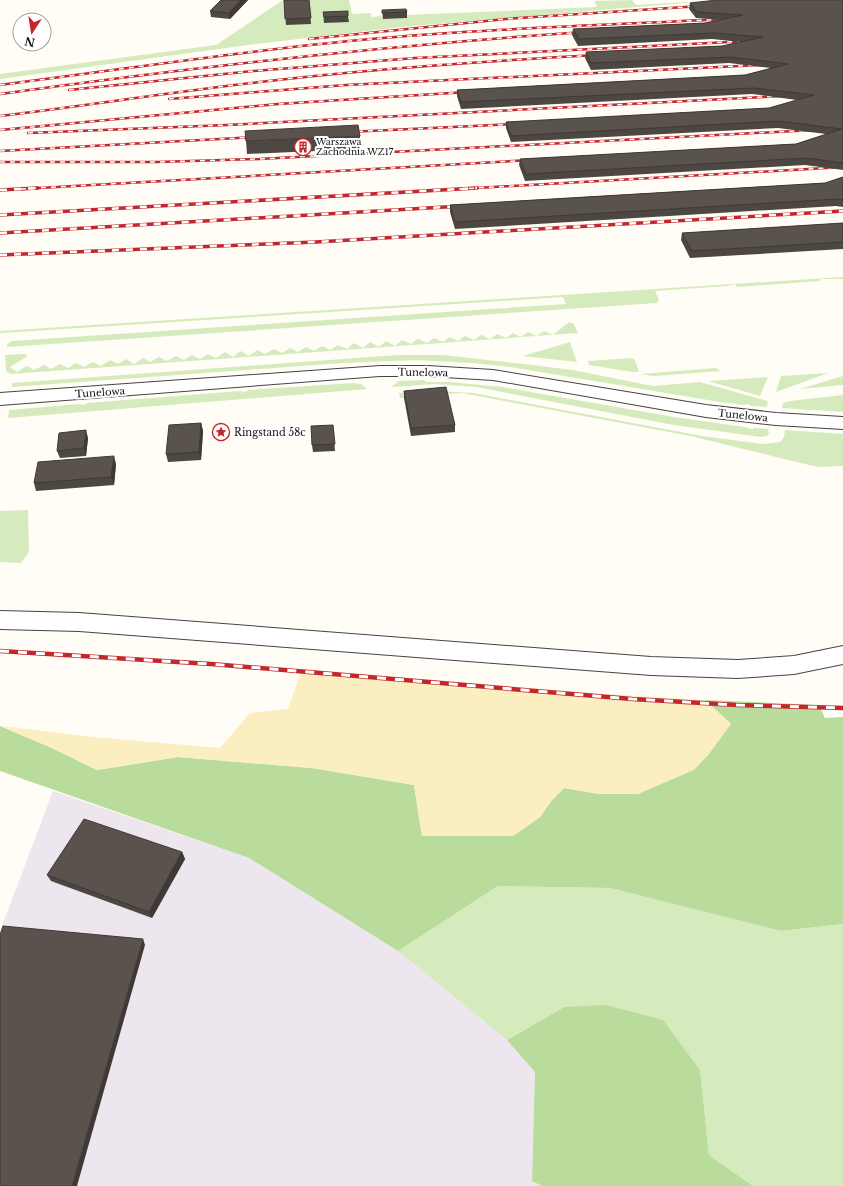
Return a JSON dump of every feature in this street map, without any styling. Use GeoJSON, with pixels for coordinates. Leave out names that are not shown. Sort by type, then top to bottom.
{"type":"FeatureCollection","features":[{"type":"Feature","properties":{"kind":"street","name":"Tunelowa"},"geometry":{"type":"LineString","coordinates":[[0,399],[380,371],[428,371],[493,375],[706,411],[776,419],[843,423]]}},
{"type":"Feature","properties":{"kind":"street"},"geometry":{"type":"LineString","coordinates":[[0,620],[87,623],[651,666],[738,669],[794,665],[843,655]]}},
{"type":"Feature","properties":{"kind":"shaded area"},"geometry":{"type":"Polygon","coordinates":[[[53,791],[249,858],[398,951],[507,1040],[535,1072],[532,1181],[542,1186],[0,1186],[0,931],[53,791]]]}},
{"type":"Feature","properties":{"kind":"green space"},"geometry":{"type":"Polygon","coordinates":[[[283,0],[349,0],[352,14],[371,13],[371,17],[382,16],[383,19],[407,18],[406,15],[597,7],[594,1],[632,0],[636,5],[720,0],[401,27],[248,45],[0,79],[0,74],[216,45],[283,0]]]}},
{"type":"Feature","properties":{"kind":"green space"},"geometry":{"type":"Polygon","coordinates":[[[843,277],[843,279],[819,279],[820,281],[737,287],[735,284],[727,286],[655,291],[659,300],[657,303],[7,347],[7,344],[12,341],[566,304],[563,297],[0,333],[0,331],[843,277]]]}},
{"type":"Feature","properties":{"kind":"green space"},"geometry":{"type":"Polygon","coordinates":[[[569,322],[574,324],[578,333],[553,335],[569,322]]]}},
{"type":"Feature","properties":{"kind":"green space"},"geometry":{"type":"Polygon","coordinates":[[[544,331],[553,335],[537,336],[544,331]]]}},
{"type":"Feature","properties":{"kind":"green space"},"geometry":{"type":"Polygon","coordinates":[[[528,332],[537,336],[11,374],[6,371],[5,355],[27,355],[10,367],[17,372],[27,366],[34,370],[44,365],[51,369],[60,364],[68,368],[76,363],[84,367],[93,362],[101,366],[110,360],[118,364],[126,359],[134,364],[143,358],[150,362],[159,357],[167,361],[176,356],[184,360],[192,355],[200,359],[208,354],[216,358],[225,352],[233,357],[241,351],[249,356],[257,350],[265,354],[274,349],[282,353],[290,348],[298,352],[306,347],[314,351],[322,346],[330,350],[338,345],[347,349],[354,343],[363,348],[370,342],[379,347],[386,341],[395,346],[402,340],[411,344],[418,339],[427,343],[434,338],[443,342],[450,337],[458,341],[465,336],[474,340],[481,335],[490,339],[497,334],[506,338],[513,333],[521,337],[528,332]]]}},
{"type":"Feature","properties":{"kind":"green space"},"geometry":{"type":"Polygon","coordinates":[[[570,342],[577,362],[523,356],[570,342]]]}},
{"type":"Feature","properties":{"kind":"green space"},"geometry":{"type":"Polygon","coordinates":[[[398,355],[443,355],[532,365],[573,370],[653,386],[700,382],[768,401],[767,407],[751,406],[749,404],[743,405],[720,402],[510,367],[417,360],[342,363],[12,387],[12,383],[398,355]]]}},
{"type":"Feature","properties":{"kind":"green space"},"geometry":{"type":"Polygon","coordinates":[[[632,358],[635,360],[639,372],[589,365],[588,361],[632,358]]]}},
{"type":"Feature","properties":{"kind":"green space"},"geometry":{"type":"Polygon","coordinates":[[[716,368],[720,371],[653,376],[640,374],[716,368]]]}},
{"type":"Feature","properties":{"kind":"green space"},"geometry":{"type":"Polygon","coordinates":[[[828,373],[776,392],[781,376],[828,373]]]}},
{"type":"Feature","properties":{"kind":"green space"},"geometry":{"type":"Polygon","coordinates":[[[843,376],[843,385],[800,389],[843,376]]]}},
{"type":"Feature","properties":{"kind":"green space"},"geometry":{"type":"Polygon","coordinates":[[[768,377],[760,396],[708,381],[768,377]]]}},
{"type":"Feature","properties":{"kind":"green space"},"geometry":{"type":"Polygon","coordinates":[[[424,380],[426,382],[450,382],[502,387],[674,417],[752,429],[768,429],[769,433],[767,436],[761,437],[674,425],[476,387],[435,384],[391,387],[399,381],[424,380]]]}},
{"type":"Feature","properties":{"kind":"green space"},"geometry":{"type":"Polygon","coordinates":[[[353,383],[361,384],[367,389],[8,418],[9,410],[240,391],[246,392],[248,390],[353,383]]]}},
{"type":"Feature","properties":{"kind":"green space"},"geometry":{"type":"Polygon","coordinates":[[[436,391],[473,393],[702,436],[763,444],[780,442],[784,437],[785,430],[843,434],[843,466],[818,467],[690,436],[462,393],[400,398],[399,393],[436,391]]]}},
{"type":"Feature","properties":{"kind":"green space"},"geometry":{"type":"Polygon","coordinates":[[[843,395],[843,412],[782,408],[783,403],[790,401],[843,395]]]}},
{"type":"Feature","properties":{"kind":"green space"},"geometry":{"type":"Polygon","coordinates":[[[28,510],[29,552],[21,563],[0,562],[0,511],[28,510]]]}},
{"type":"Feature","properties":{"kind":"green space"},"geometry":{"type":"Polygon","coordinates":[[[705,700],[819,705],[825,718],[843,717],[843,924],[781,931],[610,888],[498,886],[398,951],[249,858],[0,771],[0,726],[52,748],[97,770],[178,757],[312,768],[414,785],[422,836],[513,836],[540,817],[551,801],[564,788],[599,794],[731,724],[705,700]]]}},
{"type":"Feature","properties":{"kind":"green space"},"geometry":{"type":"Polygon","coordinates":[[[498,886],[610,888],[781,931],[843,924],[843,1186],[753,1186],[709,1155],[700,1070],[564,1007],[507,1040],[398,951],[498,886]]]}},
{"type":"Feature","properties":{"kind":"green space"},"geometry":{"type":"Polygon","coordinates":[[[606,1005],[663,1020],[700,1070],[709,1155],[753,1186],[542,1186],[532,1181],[535,1072],[507,1040],[564,1007],[606,1005]]]}},
{"type":"Feature","properties":{"kind":"sand"},"geometry":{"type":"Polygon","coordinates":[[[302,669],[591,693],[705,700],[731,724],[709,754],[694,770],[638,794],[599,794],[564,788],[551,801],[540,817],[513,836],[422,836],[414,785],[312,768],[178,757],[97,770],[52,748],[1,726],[93,737],[220,748],[250,713],[288,709],[302,669]]]}},
{"type":"Feature","properties":{"kind":"building"},"geometry":{"type":"Polygon","coordinates":[[[221,0],[241,0],[229,13],[210,11],[221,0]]]}},
{"type":"Feature","properties":{"kind":"building"},"geometry":{"type":"Polygon","coordinates":[[[284,0],[309,0],[311,18],[285,19],[284,0]]]}},
{"type":"Feature","properties":{"kind":"building"},"geometry":{"type":"Polygon","coordinates":[[[717,0],[843,0],[843,163],[807,158],[526,174],[520,159],[796,144],[842,129],[779,121],[511,136],[506,122],[769,108],[814,95],[754,88],[461,102],[457,90],[745,75],[788,64],[731,57],[591,63],[586,52],[722,46],[763,37],[713,33],[579,39],[573,29],[705,23],[743,15],[697,12],[690,3],[717,0]]]}},
{"type":"Feature","properties":{"kind":"building"},"geometry":{"type":"Polygon","coordinates":[[[406,9],[407,12],[382,13],[382,10],[406,9]]]}},
{"type":"Feature","properties":{"kind":"building"},"geometry":{"type":"Polygon","coordinates":[[[348,11],[348,16],[324,17],[323,12],[348,11]]]}},
{"type":"Feature","properties":{"kind":"building"},"geometry":{"type":"Polygon","coordinates":[[[358,125],[360,136],[246,141],[245,131],[358,125]]]}},
{"type":"Feature","properties":{"kind":"building"},"geometry":{"type":"Polygon","coordinates":[[[843,177],[843,200],[838,199],[455,222],[450,205],[825,183],[843,177]]]}},
{"type":"Feature","properties":{"kind":"building"},"geometry":{"type":"Polygon","coordinates":[[[843,223],[843,242],[692,251],[682,233],[843,223]]]}},
{"type":"Feature","properties":{"kind":"building"},"geometry":{"type":"Polygon","coordinates":[[[446,387],[455,425],[411,428],[404,391],[446,387]]]}},
{"type":"Feature","properties":{"kind":"building"},"geometry":{"type":"Polygon","coordinates":[[[201,423],[199,452],[166,454],[169,425],[201,423]]]}},
{"type":"Feature","properties":{"kind":"building"},"geometry":{"type":"Polygon","coordinates":[[[333,425],[335,444],[312,445],[311,426],[333,425]]]}},
{"type":"Feature","properties":{"kind":"building"},"geometry":{"type":"Polygon","coordinates":[[[86,430],[84,448],[57,451],[59,433],[86,430]]]}},
{"type":"Feature","properties":{"kind":"building"},"geometry":{"type":"Polygon","coordinates":[[[114,456],[111,477],[34,483],[38,462],[114,456]]]}},
{"type":"Feature","properties":{"kind":"building"},"geometry":{"type":"Polygon","coordinates":[[[84,819],[182,852],[149,912],[47,875],[84,819]]]}},
{"type":"Feature","properties":{"kind":"building"},"geometry":{"type":"Polygon","coordinates":[[[3,926],[143,939],[72,1186],[0,1186],[0,935],[3,926]]]}},
{"type":"Feature","properties":{"kind":"railway"},"geometry":{"type":"LineString","coordinates":[[309,39],[506,19],[700,6]]}},
{"type":"Feature","properties":{"kind":"railway"},"geometry":{"type":"LineString","coordinates":[[0,85],[315,44],[497,30],[726,19]]}},
{"type":"Feature","properties":{"kind":"railway"},"geometry":{"type":"LineString","coordinates":[[0,94],[219,66],[365,50],[585,32]]}},
{"type":"Feature","properties":{"kind":"railway"},"geometry":{"type":"LineString","coordinates":[[69,90],[253,71],[415,58],[749,41]]}},
{"type":"Feature","properties":{"kind":"railway"},"geometry":{"type":"LineString","coordinates":[[0,116],[310,76],[433,65],[597,55]]}},
{"type":"Feature","properties":{"kind":"railway"},"geometry":{"type":"LineString","coordinates":[[169,99],[346,85],[760,65]]}},
{"type":"Feature","properties":{"kind":"railway"},"geometry":{"type":"LineString","coordinates":[[0,130],[278,104],[467,92]]}},
{"type":"Feature","properties":{"kind":"railway"},"geometry":{"type":"LineString","coordinates":[[28,133],[227,125],[783,96]]}},
{"type":"Feature","properties":{"kind":"railway"},"geometry":{"type":"LineString","coordinates":[[348,132],[517,124]]}},
{"type":"Feature","properties":{"kind":"railway"},"geometry":{"type":"LineString","coordinates":[[0,162],[157,162],[259,159],[813,130]]}},
{"type":"Feature","properties":{"kind":"railway"},"geometry":{"type":"LineString","coordinates":[[0,151],[256,137]]}},
{"type":"Feature","properties":{"kind":"railway"},"geometry":{"type":"LineString","coordinates":[[21,189],[531,160]]}},
{"type":"Feature","properties":{"kind":"railway"},"geometry":{"type":"LineString","coordinates":[[459,189],[843,167]]}},
{"type":"Feature","properties":{"kind":"railway"},"geometry":{"type":"LineString","coordinates":[[0,190],[38,188]]}},
{"type":"Feature","properties":{"kind":"railway"},"geometry":{"type":"LineString","coordinates":[[0,215],[477,188]]}},
{"type":"Feature","properties":{"kind":"railway"},"geometry":{"type":"LineString","coordinates":[[0,233],[462,206]]}},
{"type":"Feature","properties":{"kind":"railway"},"geometry":{"type":"LineString","coordinates":[[0,255],[316,242],[843,211]]}},
{"type":"Feature","properties":{"kind":"railway"},"geometry":{"type":"LineString","coordinates":[[0,651],[211,664],[632,699],[737,705],[843,708]]}},
{"type":"Feature","properties":{"kind":"place","name":"Warszawa Zachodnia WZ17"},"geometry":{"type":"Point","coordinates":[303,147]}},
{"type":"Feature","properties":{"kind":"place","name":"Ringstand 58c"},"geometry":{"type":"Point","coordinates":[221,432]}}]}
